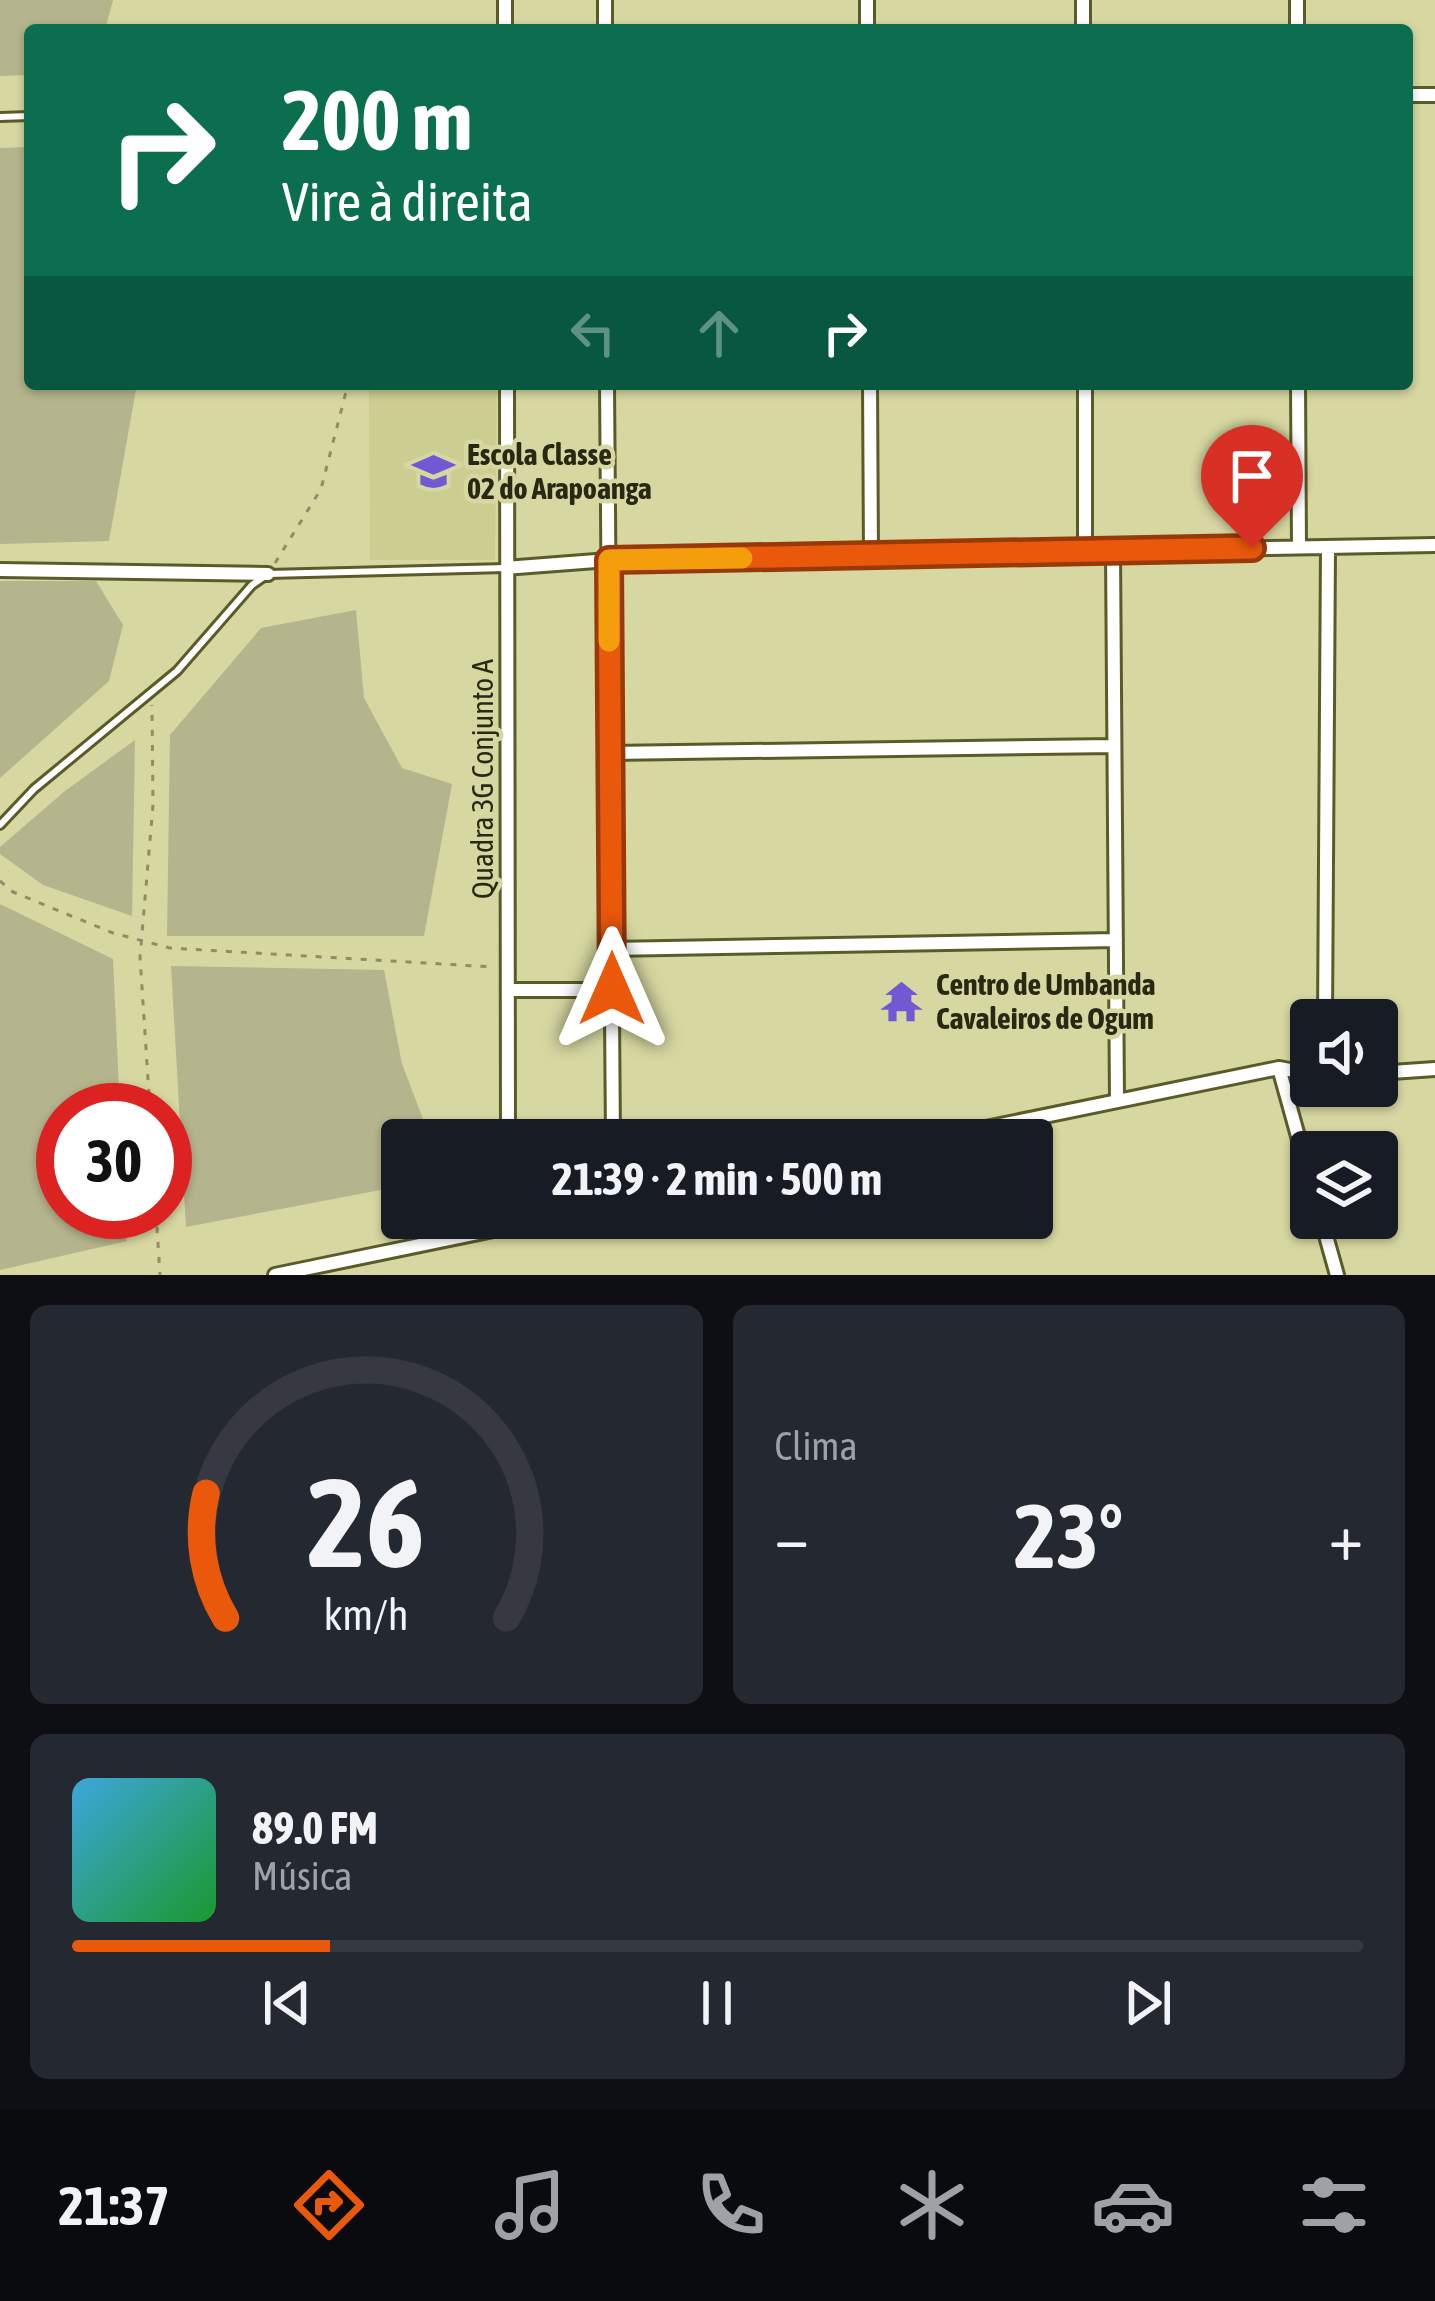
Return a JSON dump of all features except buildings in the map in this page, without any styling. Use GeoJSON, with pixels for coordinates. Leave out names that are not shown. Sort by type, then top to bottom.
{"type":"FeatureCollection","features":[{"type":"Feature","properties":{"kind":"street","name":"Quadra 3G Conjunto A"},"geometry":{"type":"LineString","coordinates":[[507,390],[508,1119]]}},
{"type":"Feature","properties":{"kind":"street"},"geometry":{"type":"LineString","coordinates":[[607,390],[613,1119]]}},
{"type":"Feature","properties":{"kind":"street"},"geometry":{"type":"LineString","coordinates":[[870,390],[871,555]]}},
{"type":"Feature","properties":{"kind":"street"},"geometry":{"type":"LineString","coordinates":[[1084,390],[1085,551]]}},
{"type":"Feature","properties":{"kind":"street"},"geometry":{"type":"LineString","coordinates":[[1298,390],[1299,548]]}},
{"type":"Feature","properties":{"kind":"street"},"geometry":{"type":"LineString","coordinates":[[506,568],[609,560],[1435,545]]}},
{"type":"Feature","properties":{"kind":"street"},"geometry":{"type":"LineString","coordinates":[[1324,999],[1328,547]]}},
{"type":"Feature","properties":{"kind":"street"},"geometry":{"type":"LineString","coordinates":[[1113,551],[1117,1101]]}},
{"type":"Feature","properties":{"kind":"street"},"geometry":{"type":"LineString","coordinates":[[0,571],[268,574]]}},
{"type":"Feature","properties":{"kind":"street"},"geometry":{"type":"LineString","coordinates":[[610,754],[1114,746]]}},
{"type":"Feature","properties":{"kind":"street"},"geometry":{"type":"LineString","coordinates":[[611,949],[1116,940]]}},
{"type":"Feature","properties":{"kind":"street"},"geometry":{"type":"LineString","coordinates":[[508,990],[612,989]]}},
{"type":"Feature","properties":{"kind":"street"},"geometry":{"type":"LineString","coordinates":[[1279,1068],[1297,1131]]}},
{"type":"Feature","properties":{"kind":"street"},"geometry":{"type":"LineString","coordinates":[[1029,1119],[1279,1068],[1290,1070]]}},
{"type":"Feature","properties":{"kind":"street"},"geometry":{"type":"LineString","coordinates":[[1398,1072],[1435,1069]]}},
{"type":"Feature","properties":{"kind":"street"},"geometry":{"type":"LineString","coordinates":[[275,1275],[437,1239]]}},
{"type":"Feature","properties":{"kind":"street"},"geometry":{"type":"LineString","coordinates":[[1327,1239],[1337,1275]]}},
{"type":"Feature","properties":{"kind":"lane"},"geometry":{"type":"LineString","coordinates":[[0,824],[34,789],[177,671],[252,585],[268,574],[506,568]]}},
{"type":"Feature","properties":{"kind":"path"},"geometry":{"type":"LineString","coordinates":[[268,574],[321,489],[346,390]]}},
{"type":"Feature","properties":{"kind":"path"},"geometry":{"type":"LineString","coordinates":[[149,1083],[142,939],[153,805],[152,692]]}},
{"type":"Feature","properties":{"kind":"path"},"geometry":{"type":"LineString","coordinates":[[0,881],[14,892],[113,933],[170,948],[508,968]]}},
{"type":"Feature","properties":{"kind":"path"},"geometry":{"type":"LineString","coordinates":[[158,1239],[160,1275]]}},
{"type":"Feature","properties":{"kind":"shaded area"},"geometry":{"type":"Polygon","coordinates":[[[0,0],[113,0],[107,24],[24,24],[24,75],[0,76],[0,0]]]}},
{"type":"Feature","properties":{"kind":"shaded area"},"geometry":{"type":"Polygon","coordinates":[[[24,147],[24,390],[136,390],[109,541],[0,544],[0,148],[24,147]]]}},
{"type":"Feature","properties":{"kind":"shaded area","name":"Escola Classe 02 do Arapoanga"},"geometry":{"type":"Polygon","coordinates":[[[369,390],[497,390],[495,560],[370,560],[369,390]]]}},
{"type":"Feature","properties":{"kind":"shaded area"},"geometry":{"type":"Polygon","coordinates":[[[0,581],[96,581],[123,625],[109,681],[0,778],[0,581]]]}},
{"type":"Feature","properties":{"kind":"shaded area"},"geometry":{"type":"Polygon","coordinates":[[[356,610],[364,698],[402,768],[452,784],[424,936],[167,936],[170,735],[261,628],[356,610]]]}},
{"type":"Feature","properties":{"kind":"shaded area"},"geometry":{"type":"Polygon","coordinates":[[[135,740],[132,916],[43,885],[0,854],[0,847],[65,791],[135,740]]]}},
{"type":"Feature","properties":{"kind":"shaded area"},"geometry":{"type":"Polygon","coordinates":[[[0,904],[113,959],[119,1083],[36,1083],[36,1239],[127,1241],[0,1270],[0,904]]]}},
{"type":"Feature","properties":{"kind":"shaded area"},"geometry":{"type":"Polygon","coordinates":[[[171,966],[384,970],[402,1064],[423,1119],[381,1119],[381,1190],[192,1226],[192,1083],[178,1083],[171,966]]]}},
{"type":"Feature","properties":{"kind":"slow traffic"},"geometry":{"type":"LineString","coordinates":[[609,641],[609,560],[742,558]]}},
{"type":"Feature","properties":{"kind":"place","name":"Escola Classe 02 do Arapoanga"},"geometry":{"type":"Point","coordinates":[433,472]}},
{"type":"Feature","properties":{"kind":"place","name":"Centro de Umbanda Cavaleiros de Ogum"},"geometry":{"type":"Point","coordinates":[902,1002]}},
{"type":"Feature","properties":{"kind":"route"},"geometry":{"type":"LineString","coordinates":[[612,989],[609,560],[1252,548]]}}]}
